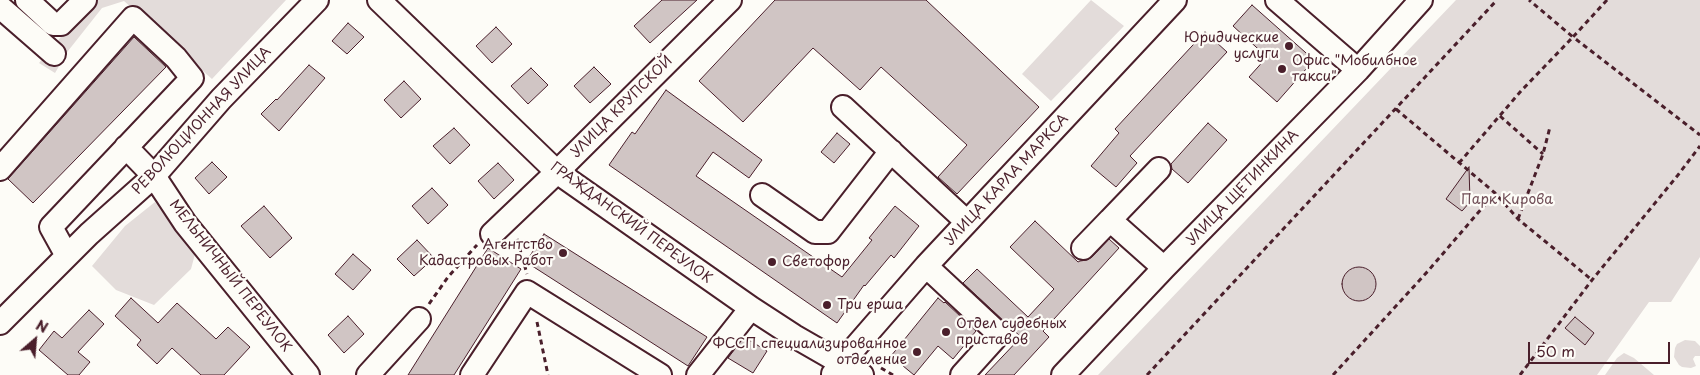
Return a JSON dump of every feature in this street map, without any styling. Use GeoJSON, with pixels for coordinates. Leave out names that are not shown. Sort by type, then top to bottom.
{"type":"FeatureCollection","features":[{"type":"Feature","properties":{"kind":"street"},"geometry":{"type":"LineString","coordinates":[[27,0],[53,24],[61,24],[85,0]]}},
{"type":"Feature","properties":{"kind":"street","name":"РЕВОЛЮЦИОННАЯ УЛИЦА"},"geometry":{"type":"LineString","coordinates":[[0,323],[67,256],[154,176],[221,99],[316,0]]}},
{"type":"Feature","properties":{"kind":"street","name":"ГРАЖДАНСКИЙ ПЕРЕУЛОК"},"geometry":{"type":"LineString","coordinates":[[380,0],[557,172],[750,308],[847,366]]}},
{"type":"Feature","properties":{"kind":"street","name":"УЛИЦА КРУПСКОЙ"},"geometry":{"type":"LineString","coordinates":[[492,234],[730,0]]}},
{"type":"Feature","properties":{"kind":"street","name":"УЛИЦА КАРЛА МАРКСА"},"geometry":{"type":"LineString","coordinates":[[847,366],[926,266],[1174,0]]}},
{"type":"Feature","properties":{"kind":"street"},"geometry":{"type":"LineString","coordinates":[[1277,0],[1358,70]]}},
{"type":"Feature","properties":{"kind":"street","name":"УЛИЦА ЩЕТИНКИНА"},"geometry":{"type":"LineString","coordinates":[[1063,375],[1164,268],[1358,70],[1421,0]]}},
{"type":"Feature","properties":{"kind":"street"},"geometry":{"type":"LineString","coordinates":[[0,7],[54,54]]}},
{"type":"Feature","properties":{"kind":"street"},"geometry":{"type":"LineString","coordinates":[[0,169],[133,18],[176,58],[192,78],[221,99]]}},
{"type":"Feature","properties":{"kind":"street"},"geometry":{"type":"LineString","coordinates":[[67,256],[51,227],[192,78]]}},
{"type":"Feature","properties":{"kind":"street"},"geometry":{"type":"LineString","coordinates":[[843,107],[968,222]]}},
{"type":"Feature","properties":{"kind":"street","name":"МЕЛЬНИЧНЫЙ ПЕРЕУЛОК"},"geometry":{"type":"LineString","coordinates":[[126,147],[154,176],[185,224],[308,375]]}},
{"type":"Feature","properties":{"kind":"street"},"geometry":{"type":"LineString","coordinates":[[762,195],[815,232],[828,232],[891,151]]}},
{"type":"Feature","properties":{"kind":"street"},"geometry":{"type":"LineString","coordinates":[[1083,248],[1159,169]]}},
{"type":"Feature","properties":{"kind":"street"},"geometry":{"type":"LineString","coordinates":[[1110,220],[1164,268]]}},
{"type":"Feature","properties":{"kind":"street"},"geometry":{"type":"LineString","coordinates":[[926,266],[999,334],[962,375]]}},
{"type":"Feature","properties":{"kind":"street"},"geometry":{"type":"LineString","coordinates":[[472,375],[527,292],[660,375]]}},
{"type":"Feature","properties":{"kind":"street"},"geometry":{"type":"LineString","coordinates":[[698,375],[750,308]]}},
{"type":"Feature","properties":{"kind":"street"},"geometry":{"type":"LineString","coordinates":[[368,375],[419,319]]}},
{"type":"Feature","properties":{"kind":"path"},"geometry":{"type":"LineString","coordinates":[[1147,375],[1497,0]]}},
{"type":"Feature","properties":{"kind":"path"},"geometry":{"type":"LineString","coordinates":[[1529,0],[1572,37],[1700,135]]}},
{"type":"Feature","properties":{"kind":"path"},"geometry":{"type":"LineString","coordinates":[[1459,163],[1607,0]]}},
{"type":"Feature","properties":{"kind":"path"},"geometry":{"type":"LineString","coordinates":[[1396,109],[1495,193],[1518,219],[1592,280]]}},
{"type":"Feature","properties":{"kind":"path"},"geometry":{"type":"LineString","coordinates":[[1500,116],[1543,154]]}},
{"type":"Feature","properties":{"kind":"path"},"geometry":{"type":"LineString","coordinates":[[1518,219],[1543,154],[1550,128]]}},
{"type":"Feature","properties":{"kind":"path"},"geometry":{"type":"LineString","coordinates":[[1520,375],[1592,280],[1700,146]]}},
{"type":"Feature","properties":{"kind":"path"},"geometry":{"type":"LineString","coordinates":[[1334,375],[1495,193]]}},
{"type":"Feature","properties":{"kind":"path"},"geometry":{"type":"LineString","coordinates":[[509,218],[526,268],[548,375]]}},
{"type":"Feature","properties":{"kind":"path"},"geometry":{"type":"LineString","coordinates":[[419,319],[448,277],[474,247],[492,234]]}},
{"type":"Feature","properties":{"kind":"path"},"geometry":{"type":"LineString","coordinates":[[847,366],[893,375]]}},
{"type":"Feature","properties":{"kind":"green space"},"geometry":{"type":"Polygon","coordinates":[[[96,0],[286,0],[212,79],[124,1],[102,8],[68,51],[55,73],[39,63],[76,19],[96,0]]]}},
{"type":"Feature","properties":{"kind":"green space"},"geometry":{"type":"Polygon","coordinates":[[[1091,0],[1124,26],[1051,101],[1022,74],[1091,0]]]}},
{"type":"Feature","properties":{"kind":"green space","name":"Парк Кирова"},"geometry":{"type":"Polygon","coordinates":[[[1456,0],[1700,0],[1700,257],[1671,302],[1649,302],[1597,375],[1098,375],[1456,0]]]}},
{"type":"Feature","properties":{"kind":"green space"},"geometry":{"type":"Polygon","coordinates":[[[155,202],[195,254],[191,269],[154,305],[116,290],[92,266],[125,226],[155,202]]]}},
{"type":"Feature","properties":{"kind":"green space"},"geometry":{"type":"Polygon","coordinates":[[[1685,340],[1695,341],[1700,346],[1700,356],[1695,356],[1693,359],[1696,366],[1691,368],[1682,367],[1674,357],[1677,344],[1685,340]]]}},
{"type":"Feature","properties":{"kind":"green space"},"geometry":{"type":"Polygon","coordinates":[[[1624,353],[1634,358],[1654,375],[1605,375],[1617,358],[1624,353]]]}},
{"type":"Feature","properties":{"kind":"building"},"geometry":{"type":"Polygon","coordinates":[[[662,0],[697,0],[650,43],[634,26],[662,0]]]}},
{"type":"Feature","properties":{"kind":"building"},"geometry":{"type":"Polygon","coordinates":[[[775,0],[926,0],[1039,107],[957,194],[938,177],[967,145],[881,67],[860,90],[813,48],[743,122],[699,81],[775,0]]]}},
{"type":"Feature","properties":{"kind":"building","name":"Офис \"Мобилбное такси\""},"geometry":{"type":"Polygon","coordinates":[[[1252,5],[1314,60],[1277,102],[1249,77],[1267,57],[1233,26],[1252,5]]]}},
{"type":"Feature","properties":{"kind":"building"},"geometry":{"type":"Polygon","coordinates":[[[348,23],[364,37],[347,54],[332,41],[348,23]]]}},
{"type":"Feature","properties":{"kind":"building"},"geometry":{"type":"Polygon","coordinates":[[[496,27],[512,44],[492,63],[476,46],[496,27]]]}},
{"type":"Feature","properties":{"kind":"building"},"geometry":{"type":"Polygon","coordinates":[[[1205,32],[1227,52],[1130,156],[1137,163],[1116,187],[1091,166],[1119,133],[1115,129],[1205,32]]]}},
{"type":"Feature","properties":{"kind":"building"},"geometry":{"type":"Polygon","coordinates":[[[134,37],[166,67],[33,203],[8,179],[134,37]]]}},
{"type":"Feature","properties":{"kind":"building"},"geometry":{"type":"Polygon","coordinates":[[[309,65],[325,78],[279,131],[261,114],[277,100],[309,65]]]}},
{"type":"Feature","properties":{"kind":"building"},"geometry":{"type":"Polygon","coordinates":[[[594,67],[611,84],[590,103],[574,86],[594,67]]]}},
{"type":"Feature","properties":{"kind":"building"},"geometry":{"type":"Polygon","coordinates":[[[531,68],[548,85],[528,104],[511,86],[531,68]]]}},
{"type":"Feature","properties":{"kind":"building"},"geometry":{"type":"Polygon","coordinates":[[[404,81],[421,99],[401,118],[384,100],[404,81]]]}},
{"type":"Feature","properties":{"kind":"building"},"geometry":{"type":"Polygon","coordinates":[[[666,90],[762,160],[749,178],[713,152],[696,176],[842,277],[872,240],[869,238],[895,206],[919,226],[894,258],[891,255],[864,285],[837,323],[609,165],[632,132],[635,134],[666,90]]]}},
{"type":"Feature","properties":{"kind":"building"},"geometry":{"type":"Polygon","coordinates":[[[1208,123],[1227,140],[1188,183],[1172,169],[1171,164],[1208,123]]]}},
{"type":"Feature","properties":{"kind":"building"},"geometry":{"type":"Polygon","coordinates":[[[454,128],[470,145],[450,164],[433,146],[454,128]]]}},
{"type":"Feature","properties":{"kind":"building"},"geometry":{"type":"Polygon","coordinates":[[[837,133],[850,144],[834,163],[821,152],[837,133]]]}},
{"type":"Feature","properties":{"kind":"building"},"geometry":{"type":"Polygon","coordinates":[[[212,162],[227,177],[209,194],[195,178],[212,162]]]}},
{"type":"Feature","properties":{"kind":"building"},"geometry":{"type":"Polygon","coordinates":[[[498,163],[514,180],[494,199],[478,181],[498,163]]]}},
{"type":"Feature","properties":{"kind":"building"},"geometry":{"type":"Polygon","coordinates":[[[1469,167],[1470,202],[1462,211],[1446,199],[1469,167]]]}},
{"type":"Feature","properties":{"kind":"building"},"geometry":{"type":"Polygon","coordinates":[[[432,188],[448,205],[428,224],[412,206],[432,188]]]}},
{"type":"Feature","properties":{"kind":"building"},"geometry":{"type":"Polygon","coordinates":[[[264,206],[292,238],[270,258],[241,226],[264,206]]]}},
{"type":"Feature","properties":{"kind":"building"},"geometry":{"type":"Polygon","coordinates":[[[1035,221],[1078,262],[1092,257],[1109,239],[1119,248],[1043,331],[1049,337],[1014,375],[985,375],[1021,337],[963,283],[977,269],[1028,317],[1054,289],[1010,247],[1035,221]]]}},
{"type":"Feature","properties":{"kind":"building"},"geometry":{"type":"Polygon","coordinates":[[[544,234],[707,337],[688,366],[526,262],[544,234]]]}},
{"type":"Feature","properties":{"kind":"building"},"geometry":{"type":"Polygon","coordinates":[[[417,240],[434,258],[414,276],[397,259],[417,240]]]}},
{"type":"Feature","properties":{"kind":"building"},"geometry":{"type":"Polygon","coordinates":[[[488,248],[521,269],[454,375],[408,375],[488,248]]]}},
{"type":"Feature","properties":{"kind":"building"},"geometry":{"type":"Polygon","coordinates":[[[353,254],[371,270],[353,290],[335,274],[353,254]]]}},
{"type":"Feature","properties":{"kind":"building"},"geometry":{"type":"Polygon","coordinates":[[[1359,267],[1366,268],[1371,272],[1375,277],[1375,291],[1371,296],[1366,300],[1359,301],[1352,300],[1347,296],[1343,291],[1342,284],[1343,277],[1347,272],[1352,268],[1359,267]]]}},
{"type":"Feature","properties":{"kind":"building"},"geometry":{"type":"Polygon","coordinates":[[[131,298],[158,323],[177,303],[216,339],[228,327],[250,347],[224,375],[201,375],[172,348],[157,364],[137,345],[141,340],[115,316],[131,298]]]}},
{"type":"Feature","properties":{"kind":"building"},"geometry":{"type":"Polygon","coordinates":[[[938,298],[945,302],[976,331],[953,359],[938,346],[914,375],[891,356],[938,298]]]}},
{"type":"Feature","properties":{"kind":"building"},"geometry":{"type":"Polygon","coordinates":[[[89,310],[104,324],[78,352],[90,362],[79,375],[68,375],[39,350],[54,331],[62,338],[89,310]]]}},
{"type":"Feature","properties":{"kind":"building"},"geometry":{"type":"Polygon","coordinates":[[[348,316],[364,334],[344,353],[328,335],[348,316]]]}},
{"type":"Feature","properties":{"kind":"building"},"geometry":{"type":"Polygon","coordinates":[[[1575,317],[1594,333],[1585,345],[1565,328],[1575,317]]]}},
{"type":"Feature","properties":{"kind":"building"},"geometry":{"type":"Polygon","coordinates":[[[744,337],[767,351],[753,373],[728,358],[744,337]]]}},
{"type":"Feature","properties":{"kind":"place","name":"Юридические услуги"},"geometry":{"type":"Point","coordinates":[1289,46]}},
{"type":"Feature","properties":{"kind":"place","name":"Офис \"Мобилбное такси\""},"geometry":{"type":"Point","coordinates":[1282,69]}},
{"type":"Feature","properties":{"kind":"place","name":"Агентство Кадастровых Работ"},"geometry":{"type":"Point","coordinates":[563,253]}},
{"type":"Feature","properties":{"kind":"place","name":"Светофор"},"geometry":{"type":"Point","coordinates":[772,262]}},
{"type":"Feature","properties":{"kind":"place","name":"Три ерша"},"geometry":{"type":"Point","coordinates":[827,305]}},
{"type":"Feature","properties":{"kind":"place","name":"Отдел судебных приставов"},"geometry":{"type":"Point","coordinates":[946,332]}},
{"type":"Feature","properties":{"kind":"place","name":"ФССП специализированное отделение"},"geometry":{"type":"Point","coordinates":[917,352]}}]}
